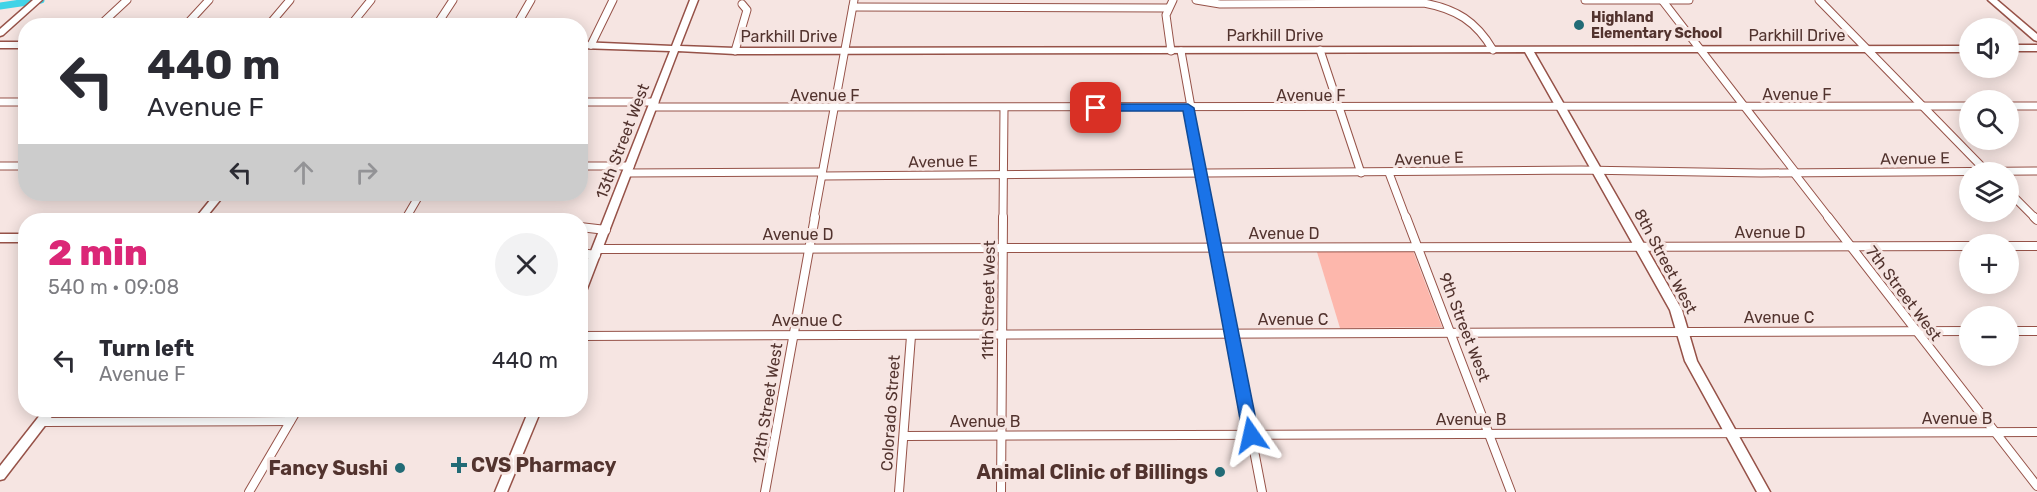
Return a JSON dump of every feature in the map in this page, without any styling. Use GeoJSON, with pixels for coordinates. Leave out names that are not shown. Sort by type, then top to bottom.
{"type":"FeatureCollection","features":[{"type":"Feature","properties":{"kind":"street"},"geometry":{"type":"LineString","coordinates":[[0,33],[38,0]]}},
{"type":"Feature","properties":{"kind":"street"},"geometry":{"type":"LineString","coordinates":[[108,18],[127,0]]}},
{"type":"Feature","properties":{"kind":"street"},"geometry":{"type":"LineString","coordinates":[[192,18],[209,0]]}},
{"type":"Feature","properties":{"kind":"street"},"geometry":{"type":"LineString","coordinates":[[275,18],[290,0]]}},
{"type":"Feature","properties":{"kind":"street"},"geometry":{"type":"LineString","coordinates":[[356,18],[371,0]]}},
{"type":"Feature","properties":{"kind":"street"},"geometry":{"type":"LineString","coordinates":[[441,18],[453,0]]}},
{"type":"Feature","properties":{"kind":"street"},"geometry":{"type":"LineString","coordinates":[[521,18],[531,0]]}},
{"type":"Feature","properties":{"kind":"street"},"geometry":{"type":"LineString","coordinates":[[591,45],[613,0]]}},
{"type":"Feature","properties":{"kind":"street","name":"13th Street West"},"geometry":{"type":"LineString","coordinates":[[588,274],[694,0]]}},
{"type":"Feature","properties":{"kind":"street"},"geometry":{"type":"LineString","coordinates":[[1173,0],[1166,15],[1190,107],[1262,492]]}},
{"type":"Feature","properties":{"kind":"street"},"geometry":{"type":"LineString","coordinates":[[1196,0],[1220,4],[1384,1],[1424,3],[1445,7],[1479,26],[1493,50]]}},
{"type":"Feature","properties":{"kind":"street"},"geometry":{"type":"LineString","coordinates":[[1585,0],[1689,0]]}},
{"type":"Feature","properties":{"kind":"street","name":"7th Street West"},"geometry":{"type":"LineString","coordinates":[[1662,0],[1746,107],[1914,331],[2037,486]]}},
{"type":"Feature","properties":{"kind":"street"},"geometry":{"type":"LineString","coordinates":[[1820,0],[1977,162]]}},
{"type":"Feature","properties":{"kind":"street"},"geometry":{"type":"LineString","coordinates":[[1992,0],[2037,38]]}},
{"type":"Feature","properties":{"kind":"street"},"geometry":{"type":"LineString","coordinates":[[854,3],[1099,4],[1168,9]]}},
{"type":"Feature","properties":{"kind":"street","name":"12th Street West"},"geometry":{"type":"LineString","coordinates":[[765,492],[807,249],[854,3]]}},
{"type":"Feature","properties":{"kind":"street"},"geometry":{"type":"LineString","coordinates":[[735,51],[747,10],[742,4]]}},
{"type":"Feature","properties":{"kind":"street"},"geometry":{"type":"LineString","coordinates":[[0,45],[18,45]]}},
{"type":"Feature","properties":{"kind":"street","name":"Parkhill Drive"},"geometry":{"type":"LineString","coordinates":[[591,45],[735,51],[1959,49]]}},
{"type":"Feature","properties":{"kind":"street"},"geometry":{"type":"LineString","coordinates":[[2019,48],[2037,48]]}},
{"type":"Feature","properties":{"kind":"street"},"geometry":{"type":"LineString","coordinates":[[1320,50],[1361,173]]}},
{"type":"Feature","properties":{"kind":"street","name":"8th Street West"},"geometry":{"type":"LineString","coordinates":[[1528,50],[1676,310],[1691,361],[1764,492]]}},
{"type":"Feature","properties":{"kind":"street"},"geometry":{"type":"LineString","coordinates":[[0,102],[18,102]]}},
{"type":"Feature","properties":{"kind":"street","name":"Avenue F"},"geometry":{"type":"LineString","coordinates":[[588,102],[834,108],[1959,106]]}},
{"type":"Feature","properties":{"kind":"street"},"geometry":{"type":"LineString","coordinates":[[2019,106],[2037,106]]}},
{"type":"Feature","properties":{"kind":"street","name":"11th Street West"},"geometry":{"type":"LineString","coordinates":[[1001,492],[1004,108]]}},
{"type":"Feature","properties":{"kind":"street"},"geometry":{"type":"LineString","coordinates":[[0,166],[18,166]]}},
{"type":"Feature","properties":{"kind":"street","name":"Avenue E"},"geometry":{"type":"LineString","coordinates":[[588,166],[822,174],[1959,172]]}},
{"type":"Feature","properties":{"kind":"street","name":"Avenue E"},"geometry":{"type":"LineString","coordinates":[[2019,171],[2037,171]]}},
{"type":"Feature","properties":{"kind":"street","name":"9th Street West"},"geometry":{"type":"LineString","coordinates":[[1389,173],[1511,492]]}},
{"type":"Feature","properties":{"kind":"street"},"geometry":{"type":"LineString","coordinates":[[205,213],[214,201]]}},
{"type":"Feature","properties":{"kind":"street"},"geometry":{"type":"LineString","coordinates":[[2019,202],[2037,220]]}},
{"type":"Feature","properties":{"kind":"street"},"geometry":{"type":"LineString","coordinates":[[588,228],[606,230]]}},
{"type":"Feature","properties":{"kind":"street"},"geometry":{"type":"LineString","coordinates":[[0,238],[18,238]]}},
{"type":"Feature","properties":{"kind":"street","name":"Avenue D"},"geometry":{"type":"LineString","coordinates":[[588,253],[807,249],[1959,246]]}},
{"type":"Feature","properties":{"kind":"street"},"geometry":{"type":"LineString","coordinates":[[2019,246],[2037,246]]}},
{"type":"Feature","properties":{"kind":"street","name":"Avenue C"},"geometry":{"type":"LineString","coordinates":[[588,336],[1959,331]]}},
{"type":"Feature","properties":{"kind":"street"},"geometry":{"type":"LineString","coordinates":[[2019,331],[2037,331]]}},
{"type":"Feature","properties":{"kind":"street","name":"Colorado Street"},"geometry":{"type":"LineString","coordinates":[[899,492],[911,336]]}},
{"type":"Feature","properties":{"kind":"street"},"geometry":{"type":"LineString","coordinates":[[0,475],[46,417]]}},
{"type":"Feature","properties":{"kind":"street"},"geometry":{"type":"LineString","coordinates":[[249,492],[293,417]]}},
{"type":"Feature","properties":{"kind":"street"},"geometry":{"type":"LineString","coordinates":[[501,492],[531,417]]}},
{"type":"Feature","properties":{"kind":"street"},"geometry":{"type":"LineString","coordinates":[[42,422],[290,421]]}},
{"type":"Feature","properties":{"kind":"street","name":"Avenue B"},"geometry":{"type":"LineString","coordinates":[[905,436],[2037,432]]}},
{"type":"Feature","properties":{"kind":"shaded area"},"geometry":{"type":"Polygon","coordinates":[[[1413,251],[1442,327],[1340,328],[1317,252],[1413,251]]]}},
{"type":"Feature","properties":{"kind":"waterway"},"geometry":{"type":"LineString","coordinates":[[0,6],[41,0]]}},
{"type":"Feature","properties":{"kind":"place","name":"Highland Elementary School"},"geometry":{"type":"Point","coordinates":[1579,25]}},
{"type":"Feature","properties":{"kind":"place","name":"CVS Pharmacy"},"geometry":{"type":"Point","coordinates":[459,465]}},
{"type":"Feature","properties":{"kind":"place","name":"Fancy Sushi"},"geometry":{"type":"Point","coordinates":[400,468]}},
{"type":"Feature","properties":{"kind":"place","name":"Animal Clinic of Billings"},"geometry":{"type":"Point","coordinates":[1220,472]}},
{"type":"Feature","properties":{"kind":"route"},"geometry":{"type":"LineString","coordinates":[[1096,108],[1188,108],[1251,435]]}}]}
